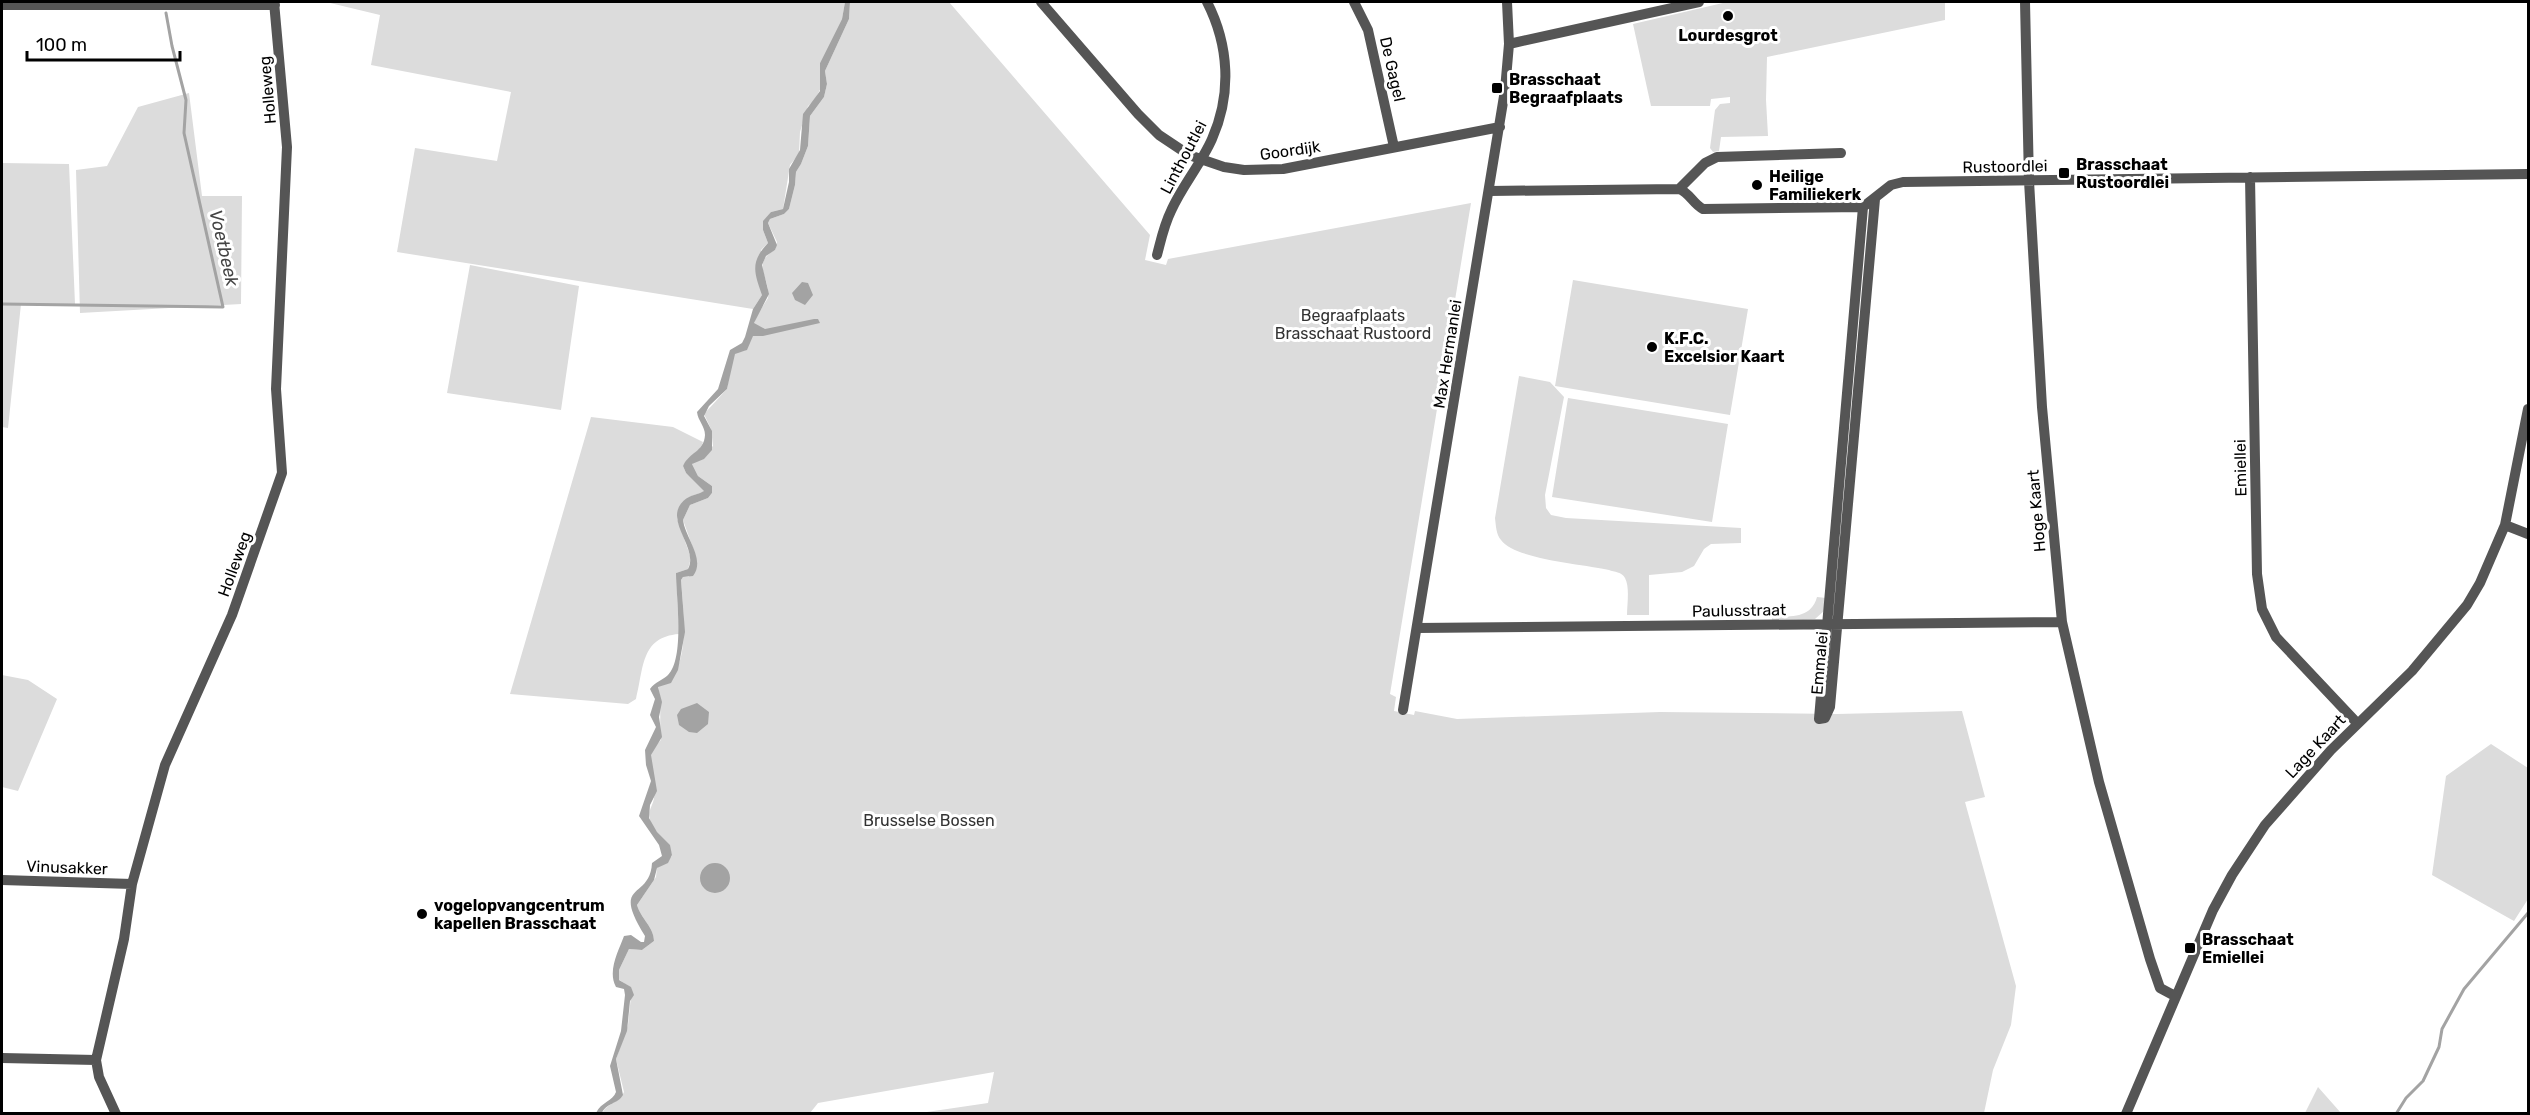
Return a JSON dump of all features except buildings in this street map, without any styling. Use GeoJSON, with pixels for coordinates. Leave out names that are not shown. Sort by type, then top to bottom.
{"type":"FeatureCollection","features":[{"type":"Feature","properties":{"kind":"street","name":"Goordijk"},"geometry":{"type":"LineString","coordinates":[[1041,2],[1145,121],[1175,146],[1201,160],[1224,167],[1283,169],[1500,127]]}},
{"type":"Feature","properties":{"kind":"street","name":"Linthoutlei"},"geometry":{"type":"LineString","coordinates":[[1157,255],[1171,210],[1201,160],[1218,124],[1226,89],[1225,53],[1218,24],[1207,2]]}},
{"type":"Feature","properties":{"kind":"street","name":"De Gagel"},"geometry":{"type":"LineString","coordinates":[[1354,2],[1368,30],[1394,147]]}},
{"type":"Feature","properties":{"kind":"street","name":"Max Hermanlei"},"geometry":{"type":"LineString","coordinates":[[1403,710],[1500,127],[1509,44],[1506,2]]}},
{"type":"Feature","properties":{"kind":"street"},"geometry":{"type":"LineString","coordinates":[[1509,44],[1699,2]]}},
{"type":"Feature","properties":{"kind":"street","name":"Hoge Kaart"},"geometry":{"type":"LineString","coordinates":[[2025,2],[2029,181],[2042,407],[2062,622],[2099,782],[2150,959],[2160,988],[2175,996]]}},
{"type":"Feature","properties":{"kind":"street"},"geometry":{"type":"LineString","coordinates":[[2,5],[274,3]]}},
{"type":"Feature","properties":{"kind":"street","name":"Holleweg"},"geometry":{"type":"LineString","coordinates":[[116,1113],[99,1077],[96,1060],[124,939],[132,884],[165,765],[232,615],[282,473],[276,390],[287,147],[274,3]]}},
{"type":"Feature","properties":{"kind":"street"},"geometry":{"type":"LineString","coordinates":[[1679,189],[1705,163],[1717,157],[1841,153]]}},
{"type":"Feature","properties":{"kind":"street","name":"Rustoordlei"},"geometry":{"type":"LineString","coordinates":[[1863,207],[1891,185],[1903,182],[2529,174]]}},
{"type":"Feature","properties":{"kind":"street","name":"Emiellei"},"geometry":{"type":"LineString","coordinates":[[2250,177],[2257,574],[2262,609],[2276,637],[2357,723]]}},
{"type":"Feature","properties":{"kind":"street"},"geometry":{"type":"LineString","coordinates":[[1490,191],[1679,189],[1687,194],[1695,205],[1703,209],[1863,207]]}},
{"type":"Feature","properties":{"kind":"street","name":"Emmalei"},"geometry":{"type":"LineString","coordinates":[[1863,207],[1832,624],[1830,707],[1825,718],[1819,719],[1832,624],[1875,199]]}},
{"type":"Feature","properties":{"kind":"street","name":"Lage Kaart"},"geometry":{"type":"LineString","coordinates":[[2126,1113],[2213,910],[2232,875],[2265,825],[2297,786],[2357,723],[2412,671],[2467,605],[2480,583],[2505,525],[2529,409]]}},
{"type":"Feature","properties":{"kind":"street"},"geometry":{"type":"LineString","coordinates":[[2505,525],[2529,534]]}},
{"type":"Feature","properties":{"kind":"street","name":"Paulusstraat"},"geometry":{"type":"LineString","coordinates":[[1417,628],[2062,622]]}},
{"type":"Feature","properties":{"kind":"street","name":"Vinusakker"},"geometry":{"type":"LineString","coordinates":[[2,880],[132,884]]}},
{"type":"Feature","properties":{"kind":"street"},"geometry":{"type":"LineString","coordinates":[[2,1058],[96,1060]]}},
{"type":"Feature","properties":{"kind":"green space"},"geometry":{"type":"Polygon","coordinates":[[[326,2],[845,2],[842,19],[820,63],[822,86],[814,101],[808,106],[800,132],[799,154],[790,165],[783,209],[771,212],[763,230],[768,243],[761,250],[762,295],[753,309],[397,252],[415,148],[497,161],[511,92],[371,65],[380,15],[326,2]]]}},
{"type":"Feature","properties":{"kind":"green space","name":"Brusselse Bossen"},"geometry":{"type":"Polygon","coordinates":[[[850,2],[949,2],[1150,235],[1145,260],[1166,265],[1168,259],[1471,203],[1390,694],[1396,697],[1394,711],[1414,715],[1415,711],[1457,719],[1660,712],[1837,714],[1962,711],[1985,797],[1965,802],[2016,986],[2011,1025],[1993,1070],[1984,1113],[920,1113],[988,1103],[994,1072],[818,1103],[810,1113],[602,1114],[624,1092],[616,1059],[628,1025],[631,996],[630,987],[618,979],[619,970],[629,949],[642,950],[654,941],[652,931],[637,905],[656,877],[657,868],[672,856],[671,850],[655,830],[649,817],[655,792],[651,756],[652,751],[661,740],[658,686],[669,680],[677,669],[681,656],[684,624],[681,580],[683,577],[689,577],[694,551],[683,520],[690,505],[708,498],[712,493],[712,486],[698,476],[692,464],[713,446],[711,429],[704,414],[727,389],[733,356],[736,352],[745,351],[756,317],[768,298],[763,266],[768,255],[775,250],[777,242],[768,223],[770,219],[784,214],[789,209],[796,172],[808,146],[810,116],[824,97],[827,84],[825,71],[849,19],[850,2]]]}},
{"type":"Feature","properties":{"kind":"green space"},"geometry":{"type":"Polygon","coordinates":[[[1727,2],[1945,2],[1945,20],[1767,57],[1768,136],[1721,137],[1719,151],[1713,152],[1710,148],[1715,110],[1720,104],[1730,103],[1730,97],[1711,99],[1710,106],[1651,106],[1633,24],[1727,2]]]}},
{"type":"Feature","properties":{"kind":"green space"},"geometry":{"type":"Polygon","coordinates":[[[189,93],[202,196],[242,196],[241,304],[80,313],[76,170],[107,166],[138,107],[189,93]]]}},
{"type":"Feature","properties":{"kind":"green space"},"geometry":{"type":"Polygon","coordinates":[[[2,163],[69,164],[75,304],[21,304],[8,428],[2,427],[2,163]]]}},
{"type":"Feature","properties":{"kind":"green space"},"geometry":{"type":"Polygon","coordinates":[[[470,265],[579,286],[561,410],[447,393],[470,265]]]}},
{"type":"Feature","properties":{"kind":"green space","name":"K.F.C. Excelsior Kaart"},"geometry":{"type":"Polygon","coordinates":[[[1573,280],[1748,309],[1730,415],[1555,386],[1573,280]]]}},
{"type":"Feature","properties":{"kind":"green space"},"geometry":{"type":"Polygon","coordinates":[[[1519,376],[1550,382],[1564,397],[1545,495],[1546,508],[1551,515],[1566,518],[1741,528],[1741,543],[1711,544],[1704,549],[1694,566],[1682,572],[1649,575],[1649,615],[1627,615],[1627,586],[1624,576],[1620,573],[1535,557],[1509,547],[1498,535],[1495,518],[1519,376]]]}},
{"type":"Feature","properties":{"kind":"green space"},"geometry":{"type":"Polygon","coordinates":[[[1568,398],[1728,424],[1712,522],[1552,497],[1568,398]]]}},
{"type":"Feature","properties":{"kind":"green space"},"geometry":{"type":"Polygon","coordinates":[[[591,417],[673,427],[703,442],[683,466],[686,473],[705,491],[687,498],[677,519],[691,558],[688,569],[676,573],[679,634],[666,636],[650,648],[643,666],[636,699],[628,704],[510,694],[591,417]]]}},
{"type":"Feature","properties":{"kind":"green space"},"geometry":{"type":"Polygon","coordinates":[[[1817,597],[1826,598],[1824,611],[1815,619],[1772,620],[1772,617],[1805,613],[1817,597]]]}},
{"type":"Feature","properties":{"kind":"green space"},"geometry":{"type":"Polygon","coordinates":[[[2,675],[28,680],[57,699],[18,791],[2,787],[2,675]]]}},
{"type":"Feature","properties":{"kind":"green space"},"geometry":{"type":"Polygon","coordinates":[[[2491,744],[2528,768],[2528,899],[2514,921],[2432,875],[2446,776],[2491,744]]]}},
{"type":"Feature","properties":{"kind":"green space"},"geometry":{"type":"Polygon","coordinates":[[[2318,1087],[2341,1113],[2305,1113],[2318,1087]]]}},
{"type":"Feature","properties":{"kind":"shaded area"},"geometry":{"type":"Polygon","coordinates":[[[845,2],[850,2],[849,19],[825,71],[827,84],[824,97],[810,116],[808,146],[796,172],[789,209],[784,214],[770,219],[768,223],[777,245],[775,250],[766,256],[762,265],[769,294],[754,323],[765,329],[814,319],[818,319],[820,323],[763,336],[753,336],[747,350],[735,354],[727,389],[709,406],[704,416],[712,431],[712,450],[704,459],[692,464],[698,476],[712,486],[712,493],[708,498],[690,505],[683,520],[697,563],[693,576],[683,577],[681,580],[685,632],[678,670],[671,683],[658,687],[662,702],[659,717],[662,737],[651,755],[657,791],[650,805],[649,818],[657,832],[670,845],[672,855],[668,863],[657,868],[654,880],[637,905],[652,931],[654,941],[642,950],[629,949],[619,970],[619,980],[631,987],[634,995],[630,1001],[627,1031],[616,1059],[623,1095],[606,1107],[602,1113],[596,1113],[616,1092],[610,1066],[621,1031],[625,995],[624,989],[616,987],[613,968],[624,936],[631,935],[644,942],[645,936],[635,918],[631,898],[650,875],[652,863],[662,856],[659,845],[639,816],[651,781],[646,765],[645,750],[656,727],[650,715],[655,699],[650,689],[668,675],[673,667],[678,641],[676,573],[688,569],[690,560],[677,514],[679,506],[687,498],[704,491],[686,473],[683,466],[704,441],[705,432],[697,412],[718,389],[730,350],[742,343],[753,309],[762,295],[755,268],[758,256],[768,243],[763,230],[763,221],[771,212],[783,209],[789,182],[789,169],[800,150],[803,114],[820,91],[820,63],[842,19],[845,2]]]}},
{"type":"Feature","properties":{"kind":"shaded area"},"geometry":{"type":"Polygon","coordinates":[[[802,282],[808,283],[813,295],[805,305],[795,300],[792,293],[802,282]]]}},
{"type":"Feature","properties":{"kind":"shaded area"},"geometry":{"type":"Polygon","coordinates":[[[697,703],[709,712],[708,724],[697,733],[689,732],[679,725],[677,715],[681,709],[697,703]]]}},
{"type":"Feature","properties":{"kind":"shaded area"},"geometry":{"type":"Polygon","coordinates":[[[715,863],[726,867],[730,878],[726,889],[715,893],[704,889],[700,878],[704,867],[715,863]]]}},
{"type":"Feature","properties":{"kind":"waterway","name":"Voetbeek"},"geometry":{"type":"LineString","coordinates":[[2,304],[223,307],[184,133],[186,100],[166,13]]}},
{"type":"Feature","properties":{"kind":"waterway"},"geometry":{"type":"LineString","coordinates":[[2396,1114],[2406,1098],[2423,1081],[2439,1047],[2442,1029],[2464,989],[2528,913]]}},
{"type":"Feature","properties":{"kind":"place","name":"Lourdesgrot"},"geometry":{"type":"Point","coordinates":[1728,16]}},
{"type":"Feature","properties":{"kind":"place","name":"Brasschaat Begraafplaats"},"geometry":{"type":"Point","coordinates":[1497,88]}},
{"type":"Feature","properties":{"kind":"place","name":"Brasschaat Rustoordlei"},"geometry":{"type":"Point","coordinates":[2064,173]}},
{"type":"Feature","properties":{"kind":"place","name":"Heilige Familiekerk"},"geometry":{"type":"Point","coordinates":[1757,185]}},
{"type":"Feature","properties":{"kind":"place","name":"K.F.C. Excelsior Kaart"},"geometry":{"type":"Point","coordinates":[1652,347]}},
{"type":"Feature","properties":{"kind":"place","name":"vogelopvangcentrum kapellen Brasschaat"},"geometry":{"type":"Point","coordinates":[422,914]}},
{"type":"Feature","properties":{"kind":"place","name":"Brasschaat Emiellei"},"geometry":{"type":"Point","coordinates":[2190,948]}},
{"type":"Feature","properties":{"kind":"park label","name":"Begraafplaats Brasschaat Rustoord"},"geometry":{"type":"Point","coordinates":[1353,324]}}]}
